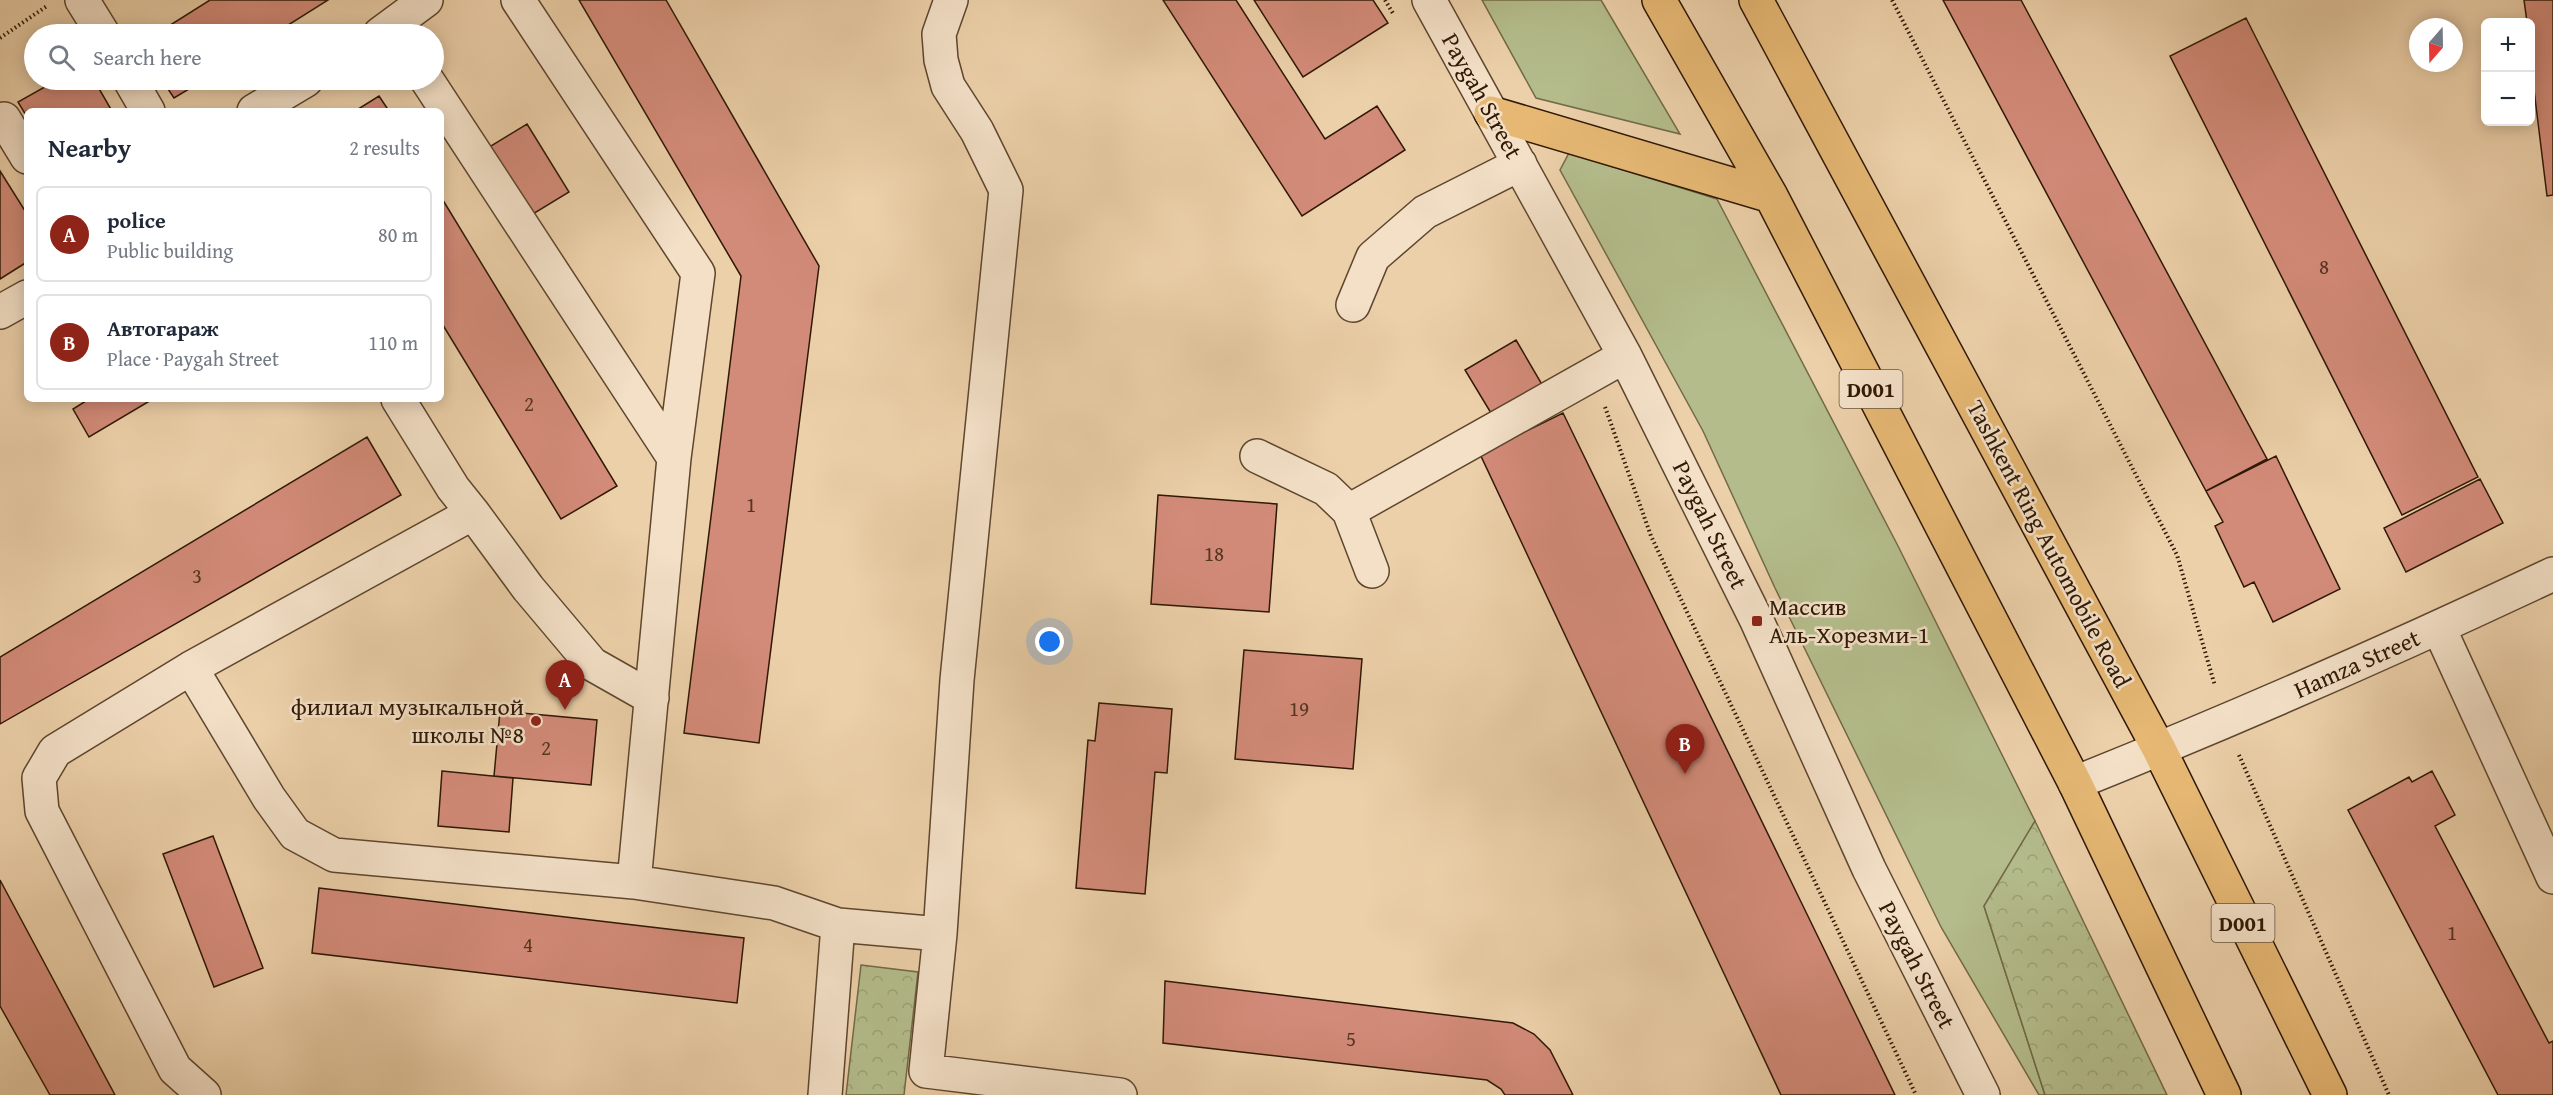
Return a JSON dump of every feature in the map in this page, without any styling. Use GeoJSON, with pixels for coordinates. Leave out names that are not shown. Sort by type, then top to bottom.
{"type":"FeatureCollection","features":[{"type":"Feature","properties":{"kind":"highway","name":"D001"},"geometry":{"type":"LineString","coordinates":[[1659,0],[1771,196],[2075,783],[2224,1095]]}},
{"type":"Feature","properties":{"kind":"highway","name":"Tashkent Ring Automobile Road"},"geometry":{"type":"LineString","coordinates":[[1756,0],[2159,749],[2179,794],[2330,1095]]}},
{"type":"Feature","properties":{"kind":"highway"},"geometry":{"type":"LineString","coordinates":[[1491,113],[1771,196]]}},
{"type":"Feature","properties":{"kind":"street"},"geometry":{"type":"LineString","coordinates":[[82,0],[97,24]]}},
{"type":"Feature","properties":{"kind":"street"},"geometry":{"type":"LineString","coordinates":[[399,24],[426,0]]}},
{"type":"Feature","properties":{"kind":"street"},"geometry":{"type":"LineString","coordinates":[[518,0],[698,273],[674,458],[634,882]]}},
{"type":"Feature","properties":{"kind":"street"},"geometry":{"type":"LineString","coordinates":[[951,0],[939,34],[941,60],[948,86],[976,131],[1005,190],[957,680],[940,934],[926,1071],[1120,1095]]}},
{"type":"Feature","properties":{"kind":"street","name":"Paygah Street"},"geometry":{"type":"LineString","coordinates":[[1429,0],[1625,356],[1757,621],[1869,869],[1983,1095]]}},
{"type":"Feature","properties":{"kind":"street"},"geometry":{"type":"LineString","coordinates":[[136,90],[146,108]]}},
{"type":"Feature","properties":{"kind":"street"},"geometry":{"type":"LineString","coordinates":[[259,108],[289,90]]}},
{"type":"Feature","properties":{"kind":"street"},"geometry":{"type":"LineString","coordinates":[[435,90],[674,458]]}},
{"type":"Feature","properties":{"kind":"street"},"geometry":{"type":"LineString","coordinates":[[4,119],[24,152]]}},
{"type":"Feature","properties":{"kind":"street"},"geometry":{"type":"LineString","coordinates":[[1353,304],[1373,257],[1425,212],[1520,164]]}},
{"type":"Feature","properties":{"kind":"street"},"geometry":{"type":"LineString","coordinates":[[0,312],[24,299]]}},
{"type":"Feature","properties":{"kind":"street"},"geometry":{"type":"LineString","coordinates":[[1348,511],[1625,356]]}},
{"type":"Feature","properties":{"kind":"street"},"geometry":{"type":"LineString","coordinates":[[400,402],[453,488],[528,588],[592,664],[652,698]]}},
{"type":"Feature","properties":{"kind":"street"},"geometry":{"type":"LineString","coordinates":[[1257,456],[1326,489],[1348,511],[1372,571]]}},
{"type":"Feature","properties":{"kind":"street"},"geometry":{"type":"LineString","coordinates":[[204,1095],[175,1070],[42,811],[39,778],[55,751],[191,668],[473,513]]}},
{"type":"Feature","properties":{"kind":"street","name":"Hamza Street"},"geometry":{"type":"LineString","coordinates":[[2075,783],[2226,722],[2439,628],[2553,574]]}},
{"type":"Feature","properties":{"kind":"street"},"geometry":{"type":"LineString","coordinates":[[2439,628],[2553,877]]}},
{"type":"Feature","properties":{"kind":"street"},"geometry":{"type":"LineString","coordinates":[[191,668],[269,798],[295,834],[334,855],[634,882],[774,903],[837,926],[940,934]]}},
{"type":"Feature","properties":{"kind":"street"},"geometry":{"type":"LineString","coordinates":[[825,1095],[837,926]]}},
{"type":"Feature","properties":{"kind":"path"},"geometry":{"type":"LineString","coordinates":[[0,38],[56,0]]}},
{"type":"Feature","properties":{"kind":"path"},"geometry":{"type":"LineString","coordinates":[[1385,0],[1396,20]]}},
{"type":"Feature","properties":{"kind":"path"},"geometry":{"type":"LineString","coordinates":[[1892,0],[2177,555],[2226,722],[2389,1095]]}},
{"type":"Feature","properties":{"kind":"path"},"geometry":{"type":"LineString","coordinates":[[1593,374],[1651,536],[1916,1095]]}},
{"type":"Feature","properties":{"kind":"green space"},"geometry":{"type":"Polygon","coordinates":[[[1482,0],[1601,0],[1680,134],[1536,98],[1482,0]]]}},
{"type":"Feature","properties":{"kind":"green space"},"geometry":{"type":"Polygon","coordinates":[[[1569,153],[1717,199],[1898,546],[2035,821],[1984,906],[2045,1095],[2039,1095],[1941,927],[1775,588],[1703,431],[1560,170],[1569,153]]]}},
{"type":"Feature","properties":{"kind":"green space"},"geometry":{"type":"Polygon","coordinates":[[[2035,821],[2167,1095],[2045,1095],[1984,906],[2035,821]]]}},
{"type":"Feature","properties":{"kind":"green space"},"geometry":{"type":"Polygon","coordinates":[[[861,965],[918,972],[904,1095],[846,1095],[861,965]]]}},
{"type":"Feature","properties":{"kind":"building"},"geometry":{"type":"Polygon","coordinates":[[[210,0],[328,0],[290,24],[172,24],[210,0]]]}},
{"type":"Feature","properties":{"kind":"building"},"geometry":{"type":"Polygon","coordinates":[[[579,0],[666,0],[819,266],[759,743],[684,733],[741,276],[579,0]]]}},
{"type":"Feature","properties":{"kind":"building"},"geometry":{"type":"Polygon","coordinates":[[[1163,0],[1236,0],[1325,139],[1377,106],[1405,150],[1302,216],[1163,0]]]}},
{"type":"Feature","properties":{"kind":"building"},"geometry":{"type":"Polygon","coordinates":[[[1254,0],[1373,0],[1388,23],[1303,77],[1254,0]]]}},
{"type":"Feature","properties":{"kind":"building"},"geometry":{"type":"Polygon","coordinates":[[[1943,0],[2021,0],[2267,459],[2206,491],[1943,0]]]}},
{"type":"Feature","properties":{"kind":"building"},"geometry":{"type":"Polygon","coordinates":[[[2524,0],[2553,0],[2553,195],[2547,196],[2535,98],[2535,18],[2526,18],[2524,0]]]}},
{"type":"Feature","properties":{"kind":"building"},"geometry":{"type":"Polygon","coordinates":[[[2246,18],[2478,477],[2402,515],[2170,56],[2246,18]]]}},
{"type":"Feature","properties":{"kind":"building"},"geometry":{"type":"Polygon","coordinates":[[[39,90],[100,90],[110,108],[24,108],[24,112],[18,102],[39,90]]]}},
{"type":"Feature","properties":{"kind":"building"},"geometry":{"type":"Polygon","coordinates":[[[169,90],[187,90],[174,98],[169,90]]]}},
{"type":"Feature","properties":{"kind":"building"},"geometry":{"type":"Polygon","coordinates":[[[379,96],[387,108],[360,108],[379,96]]]}},
{"type":"Feature","properties":{"kind":"building"},"geometry":{"type":"Polygon","coordinates":[[[527,124],[569,192],[528,217],[486,149],[527,124]]]}},
{"type":"Feature","properties":{"kind":"building"},"geometry":{"type":"Polygon","coordinates":[[[0,171],[24,209],[24,264],[0,279],[0,171]]]}},
{"type":"Feature","properties":{"kind":"building"},"geometry":{"type":"Polygon","coordinates":[[[444,202],[617,486],[561,519],[444,327],[444,202]]]}},
{"type":"Feature","properties":{"kind":"building"},"geometry":{"type":"Polygon","coordinates":[[[1516,340],[1547,393],[1497,423],[1465,370],[1516,340]]]}},
{"type":"Feature","properties":{"kind":"building"},"geometry":{"type":"Polygon","coordinates":[[[84,402],[148,402],[89,437],[73,409],[84,402]]]}},
{"type":"Feature","properties":{"kind":"building"},"geometry":{"type":"Polygon","coordinates":[[[1563,413],[1895,1095],[1781,1095],[1480,454],[1563,413]]]}},
{"type":"Feature","properties":{"kind":"building"},"geometry":{"type":"Polygon","coordinates":[[[367,437],[401,495],[0,724],[0,657],[367,437]]]}},
{"type":"Feature","properties":{"kind":"building"},"geometry":{"type":"Polygon","coordinates":[[[2276,456],[2340,589],[2273,622],[2254,582],[2244,587],[2215,526],[2223,522],[2206,491],[2276,456]]]}},
{"type":"Feature","properties":{"kind":"building"},"geometry":{"type":"Polygon","coordinates":[[[2480,479],[2503,523],[2406,572],[2384,528],[2480,479]]]}},
{"type":"Feature","properties":{"kind":"building"},"geometry":{"type":"Polygon","coordinates":[[[1158,495],[1277,504],[1269,612],[1151,604],[1158,495]]]}},
{"type":"Feature","properties":{"kind":"building"},"geometry":{"type":"Polygon","coordinates":[[[1244,650],[1362,659],[1353,769],[1235,759],[1244,650]]]}},
{"type":"Feature","properties":{"kind":"building"},"geometry":{"type":"Polygon","coordinates":[[[1099,703],[1172,709],[1167,773],[1155,772],[1145,894],[1076,888],[1088,740],[1095,741],[1099,703]]]}},
{"type":"Feature","properties":{"kind":"building"},"geometry":{"type":"Polygon","coordinates":[[[500,711],[597,720],[591,785],[494,776],[500,711]]]}},
{"type":"Feature","properties":{"kind":"building"},"geometry":{"type":"Polygon","coordinates":[[[442,771],[513,778],[509,832],[438,826],[442,771]]]}},
{"type":"Feature","properties":{"kind":"building"},"geometry":{"type":"Polygon","coordinates":[[[2432,771],[2455,815],[2435,826],[2549,1043],[2553,1041],[2553,1095],[2498,1095],[2348,810],[2409,777],[2412,782],[2432,771]]]}},
{"type":"Feature","properties":{"kind":"building"},"geometry":{"type":"Polygon","coordinates":[[[213,836],[263,968],[214,987],[163,854],[213,836]]]}},
{"type":"Feature","properties":{"kind":"building"},"geometry":{"type":"Polygon","coordinates":[[[0,880],[115,1095],[50,1095],[0,1006],[0,880]]]}},
{"type":"Feature","properties":{"kind":"building"},"geometry":{"type":"Polygon","coordinates":[[[319,888],[744,938],[737,1003],[312,953],[319,888]]]}},
{"type":"Feature","properties":{"kind":"building"},"geometry":{"type":"Polygon","coordinates":[[[1165,981],[1513,1023],[1534,1034],[1550,1050],[1573,1095],[1505,1095],[1501,1089],[1487,1080],[1163,1043],[1165,981]]]}},
{"type":"Feature","properties":{"kind":"place","name":"Массив Аль-Хорезми-1"},"geometry":{"type":"Point","coordinates":[1757,621]}},
{"type":"Feature","properties":{"kind":"place","name":"police"},"geometry":{"type":"Point","coordinates":[565,710]}},
{"type":"Feature","properties":{"kind":"place","name":"филиал музыкальной школы №8"},"geometry":{"type":"Point","coordinates":[536,721]}},
{"type":"Feature","properties":{"kind":"place","name":"Автогараж"},"geometry":{"type":"Point","coordinates":[1685,774]}}]}
